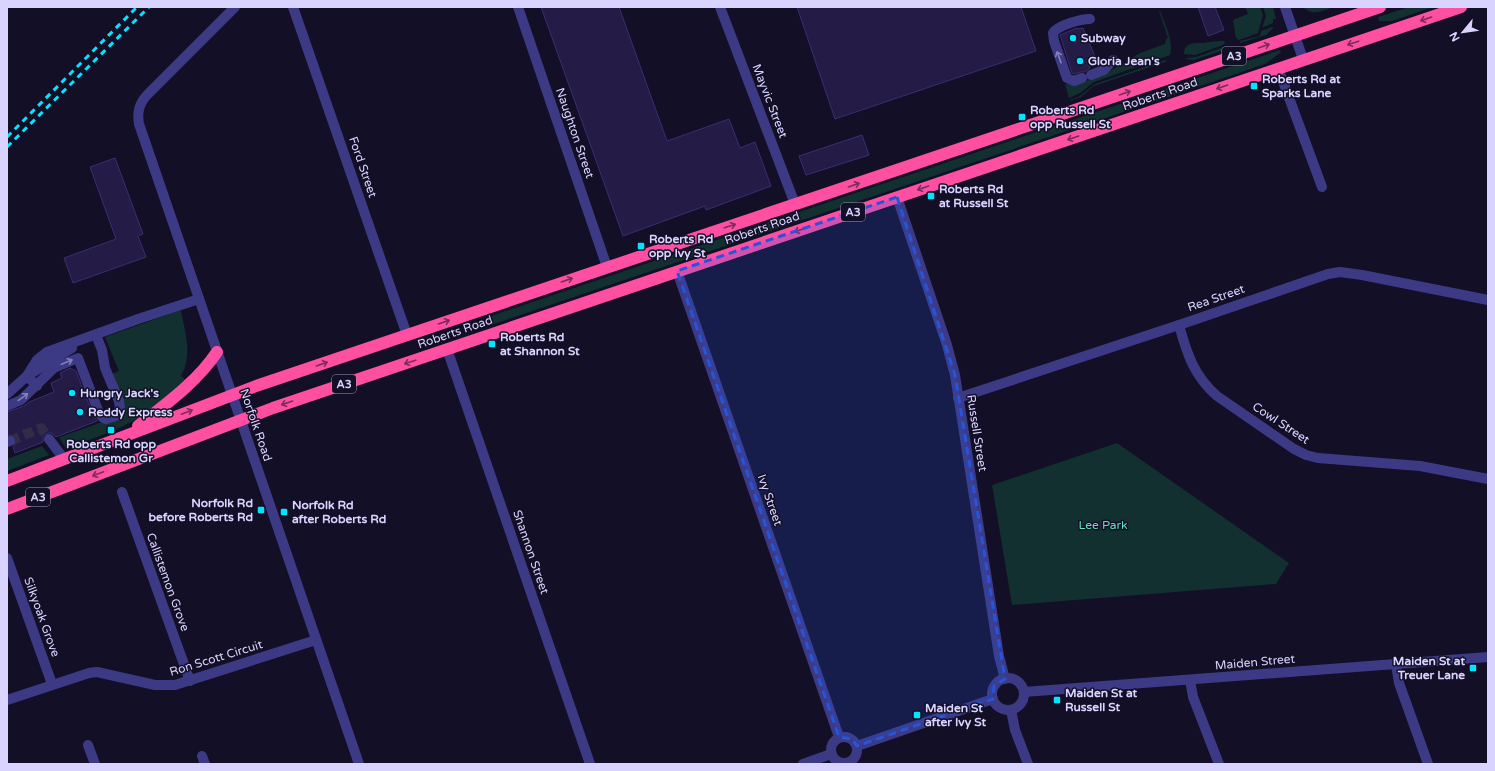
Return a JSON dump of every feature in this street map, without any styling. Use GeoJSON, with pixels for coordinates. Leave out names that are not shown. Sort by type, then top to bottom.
{"type":"FeatureCollection","features":[{"type":"Feature","properties":{"kind":"highway","name":"Roberts Road"},"geometry":{"type":"LineString","coordinates":[[7,481],[232,395],[1380,7]]}},
{"type":"Feature","properties":{"kind":"highway","name":"Roberts Road"},"geometry":{"type":"LineString","coordinates":[[7,509],[241,420],[677,271],[1461,7]]}},
{"type":"Feature","properties":{"kind":"highway"},"geometry":{"type":"LineString","coordinates":[[129,434],[194,380],[210,364],[217,352]]}},
{"type":"Feature","properties":{"kind":"street","name":"Norfolk Road"},"geometry":{"type":"LineString","coordinates":[[234,7],[147,95],[139,107],[139,124],[360,764]]}},
{"type":"Feature","properties":{"kind":"street","name":"Ford Street"},"geometry":{"type":"LineString","coordinates":[[293,7],[407,335]]}},
{"type":"Feature","properties":{"kind":"street","name":"Naughton Street"},"geometry":{"type":"LineString","coordinates":[[518,7],[607,267]]}},
{"type":"Feature","properties":{"kind":"street","name":"Mayvic Street"},"geometry":{"type":"LineString","coordinates":[[720,7],[795,204]]}},
{"type":"Feature","properties":{"kind":"street"},"geometry":{"type":"LineString","coordinates":[[1285,7],[1303,60]]}},
{"type":"Feature","properties":{"kind":"street"},"geometry":{"type":"LineString","coordinates":[[1090,19],[1082,19],[1058,28],[1053,32],[1054,41],[1067,78],[1074,81],[1087,77],[1104,70],[1114,60]]}},
{"type":"Feature","properties":{"kind":"street"},"geometry":{"type":"LineString","coordinates":[[1278,68],[1322,187]]}},
{"type":"Feature","properties":{"kind":"street","name":"Russell Street"},"geometry":{"type":"LineString","coordinates":[[897,197],[947,346],[955,376],[999,656],[1005,679]]}},
{"type":"Feature","properties":{"kind":"street","name":"Ivy Street"},"geometry":{"type":"LineString","coordinates":[[677,271],[839,737]]}},
{"type":"Feature","properties":{"kind":"street","name":"Rea Street"},"geometry":{"type":"LineString","coordinates":[[958,398],[1180,325],[1328,274],[1335,273],[1362,275],[1488,300]]}},
{"type":"Feature","properties":{"kind":"street"},"geometry":{"type":"LineString","coordinates":[[7,394],[28,376],[37,360],[47,352],[199,299]]}},
{"type":"Feature","properties":{"kind":"street","name":"Cowl Street"},"geometry":{"type":"LineString","coordinates":[[1180,325],[1185,345],[1194,369],[1206,387],[1294,449],[1306,455],[1318,458],[1420,466],[1488,479]]}},
{"type":"Feature","properties":{"kind":"street"},"geometry":{"type":"LineString","coordinates":[[7,406],[22,400],[54,368],[78,358],[99,413],[106,419],[116,416],[120,408],[105,368],[102,350],[96,335]]}},
{"type":"Feature","properties":{"kind":"street","name":"Shannon Street"},"geometry":{"type":"LineString","coordinates":[[447,349],[590,764]]}},
{"type":"Feature","properties":{"kind":"street"},"geometry":{"type":"LineString","coordinates":[[28,376],[37,386]]}},
{"type":"Feature","properties":{"kind":"street"},"geometry":{"type":"LineString","coordinates":[[49,439],[64,459]]}},
{"type":"Feature","properties":{"kind":"street","name":"Callistemon Grove"},"geometry":{"type":"LineString","coordinates":[[122,492],[190,681]]}},
{"type":"Feature","properties":{"kind":"street","name":"Silkyoak Grove"},"geometry":{"type":"LineString","coordinates":[[7,558],[52,684]]}},
{"type":"Feature","properties":{"kind":"street","name":"Ron Scott Circuit"},"geometry":{"type":"LineString","coordinates":[[7,700],[89,672],[97,672],[161,686],[174,685],[316,640]]}},
{"type":"Feature","properties":{"kind":"street","name":"Maiden Street"},"geometry":{"type":"LineString","coordinates":[[1024,692],[1488,657]]}},
{"type":"Feature","properties":{"kind":"street"},"geometry":{"type":"LineString","coordinates":[[1396,665],[1399,683],[1428,764]]}},
{"type":"Feature","properties":{"kind":"street"},"geometry":{"type":"LineString","coordinates":[[1005,679],[1017,681],[1021,685],[1024,692],[1024,698],[1021,704],[1011,710],[1001,708],[996,704],[994,699],[994,686],[1005,679]]}},
{"type":"Feature","properties":{"kind":"street"},"geometry":{"type":"LineString","coordinates":[[1190,680],[1193,697],[1219,764]]}},
{"type":"Feature","properties":{"kind":"street"},"geometry":{"type":"LineString","coordinates":[[857,746],[994,699]]}},
{"type":"Feature","properties":{"kind":"street"},"geometry":{"type":"LineString","coordinates":[[1011,710],[1015,730],[1028,764]]}},
{"type":"Feature","properties":{"kind":"street"},"geometry":{"type":"LineString","coordinates":[[839,737],[848,737],[855,742],[857,746],[857,754],[849,763],[840,763],[832,754],[831,750],[833,742],[839,737]]}},
{"type":"Feature","properties":{"kind":"street"},"geometry":{"type":"LineString","coordinates":[[88,745],[95,764]]}},
{"type":"Feature","properties":{"kind":"street"},"geometry":{"type":"LineString","coordinates":[[803,764],[832,754]]}},
{"type":"Feature","properties":{"kind":"highlighted area"},"geometry":{"type":"Polygon","coordinates":[[[897,197],[955,375],[1005,679],[994,686],[993,699],[857,746],[852,739],[839,737],[677,271],[897,197]]]}},
{"type":"Feature","properties":{"kind":"green space"},"geometry":{"type":"Polygon","coordinates":[[[1245,7],[1260,7],[1263,15],[1258,33],[1239,40],[1236,38],[1233,21],[1248,14],[1245,7]]]}},
{"type":"Feature","properties":{"kind":"green space"},"geometry":{"type":"Polygon","coordinates":[[[1263,7],[1273,7],[1276,19],[1273,19],[1273,23],[1262,28],[1266,16],[1263,7]]]}},
{"type":"Feature","properties":{"kind":"green space"},"geometry":{"type":"Polygon","coordinates":[[[1303,7],[1334,7],[1322,11],[1310,12],[1303,7]]]}},
{"type":"Feature","properties":{"kind":"green space"},"geometry":{"type":"Polygon","coordinates":[[[1409,7],[1433,7],[1392,21],[1379,21],[1378,17],[1409,7]]]}},
{"type":"Feature","properties":{"kind":"green space"},"geometry":{"type":"Polygon","coordinates":[[[1159,11],[1170,38],[1170,55],[1094,82],[1080,93],[1069,98],[1065,84],[1077,84],[1105,74],[1140,53],[1165,44],[1166,39],[1168,38],[1159,11]]]}},
{"type":"Feature","properties":{"kind":"green space"},"geometry":{"type":"Polygon","coordinates":[[[1274,27],[1266,35],[1240,43],[1240,41],[1260,36],[1261,31],[1274,27]]]}},
{"type":"Feature","properties":{"kind":"green space"},"geometry":{"type":"Polygon","coordinates":[[[1224,41],[1225,43],[1223,45],[1195,55],[1184,54],[1186,47],[1193,43],[1224,41]]]}},
{"type":"Feature","properties":{"kind":"green space"},"geometry":{"type":"Polygon","coordinates":[[[1224,47],[1227,49],[1194,60],[1185,59],[1196,57],[1224,47]]]}},
{"type":"Feature","properties":{"kind":"green space"},"geometry":{"type":"Polygon","coordinates":[[[1280,50],[1281,52],[1267,63],[1236,74],[488,326],[485,318],[1280,50]]]}},
{"type":"Feature","properties":{"kind":"green space"},"geometry":{"type":"Polygon","coordinates":[[[1165,60],[1167,61],[1094,86],[1081,97],[1070,101],[1080,96],[1095,84],[1165,60]]]}},
{"type":"Feature","properties":{"kind":"green space"},"geometry":{"type":"Polygon","coordinates":[[[181,310],[186,335],[187,360],[181,376],[187,381],[137,419],[115,430],[66,449],[60,437],[102,422],[119,418],[111,374],[119,371],[105,337],[181,310]]]}},
{"type":"Feature","properties":{"kind":"green space","name":"Lee Park"},"geometry":{"type":"Polygon","coordinates":[[[1117,443],[1289,563],[1276,584],[1012,605],[992,485],[1117,443]]]}},
{"type":"Feature","properties":{"kind":"green space"},"geometry":{"type":"Polygon","coordinates":[[[42,446],[49,455],[7,471],[7,459],[42,446]]]}},
{"type":"Feature","properties":{"kind":"building"},"geometry":{"type":"Polygon","coordinates":[[[541,7],[619,7],[667,141],[729,119],[740,148],[755,142],[771,186],[706,210],[705,206],[623,236],[541,7]]]}},
{"type":"Feature","properties":{"kind":"building"},"geometry":{"type":"Polygon","coordinates":[[[797,7],[1021,7],[1036,51],[835,119],[797,7]]]}},
{"type":"Feature","properties":{"kind":"building"},"geometry":{"type":"Polygon","coordinates":[[[1198,7],[1215,7],[1224,30],[1208,36],[1198,7]]]}},
{"type":"Feature","properties":{"kind":"building"},"geometry":{"type":"Polygon","coordinates":[[[1077,28],[1083,28],[1097,61],[1088,64],[1090,68],[1085,72],[1074,74],[1072,73],[1060,35],[1077,28]]]}},
{"type":"Feature","properties":{"kind":"building"},"geometry":{"type":"Polygon","coordinates":[[[862,135],[869,155],[806,175],[799,156],[862,135]]]}},
{"type":"Feature","properties":{"kind":"building"},"geometry":{"type":"Polygon","coordinates":[[[115,158],[143,234],[138,236],[146,257],[73,283],[64,258],[116,239],[90,167],[115,158]]]}},
{"type":"Feature","properties":{"kind":"building"},"geometry":{"type":"Polygon","coordinates":[[[70,368],[76,371],[93,415],[97,421],[56,437],[52,433],[48,433],[43,436],[43,442],[15,453],[13,447],[16,443],[16,439],[14,436],[8,435],[7,433],[7,412],[54,392],[51,383],[62,378],[60,373],[70,368]]]}},
{"type":"Feature","properties":{"kind":"tunnel"},"geometry":{"type":"LineString","coordinates":[[10,441],[41,428],[49,439]]}},
{"type":"Feature","properties":{"kind":"railway"},"geometry":{"type":"LineString","coordinates":[[7,137],[137,7]]}},
{"type":"Feature","properties":{"kind":"railway"},"geometry":{"type":"LineString","coordinates":[[7,147],[149,7]]}},
{"type":"Feature","properties":{"kind":"place","name":"Subway"},"geometry":{"type":"Point","coordinates":[1073,38]}},
{"type":"Feature","properties":{"kind":"place","name":"Gloria Jean's"},"geometry":{"type":"Point","coordinates":[1080,61]}},
{"type":"Feature","properties":{"kind":"place","name":"Roberts Rd at Sparks Lane"},"geometry":{"type":"Point","coordinates":[1254,86]}},
{"type":"Feature","properties":{"kind":"place","name":"Roberts Rd opp Russell St"},"geometry":{"type":"Point","coordinates":[1022,117]}},
{"type":"Feature","properties":{"kind":"place","name":"Roberts Rd at Russell St"},"geometry":{"type":"Point","coordinates":[931,196]}},
{"type":"Feature","properties":{"kind":"place","name":"Roberts Rd opp Ivy St"},"geometry":{"type":"Point","coordinates":[641,246]}},
{"type":"Feature","properties":{"kind":"place","name":"Roberts Rd at Shannon St"},"geometry":{"type":"Point","coordinates":[492,344]}},
{"type":"Feature","properties":{"kind":"place","name":"Hungry Jack's"},"geometry":{"type":"Point","coordinates":[72,393]}},
{"type":"Feature","properties":{"kind":"place","name":"Reddy Express"},"geometry":{"type":"Point","coordinates":[80,412]}},
{"type":"Feature","properties":{"kind":"place","name":"Roberts Rd opp Callistemon Gr"},"geometry":{"type":"Point","coordinates":[111,430]}},
{"type":"Feature","properties":{"kind":"place","name":"Norfolk Rd before Roberts Rd"},"geometry":{"type":"Point","coordinates":[261,510]}},
{"type":"Feature","properties":{"kind":"place","name":"Norfolk Rd after Roberts Rd"},"geometry":{"type":"Point","coordinates":[284,512]}},
{"type":"Feature","properties":{"kind":"place","name":"Maiden St at Treuer Lane"},"geometry":{"type":"Point","coordinates":[1473,668]}},
{"type":"Feature","properties":{"kind":"place","name":"Maiden St at Russell St"},"geometry":{"type":"Point","coordinates":[1057,700]}},
{"type":"Feature","properties":{"kind":"place","name":"Maiden St after Ivy St"},"geometry":{"type":"Point","coordinates":[917,715]}}]}
